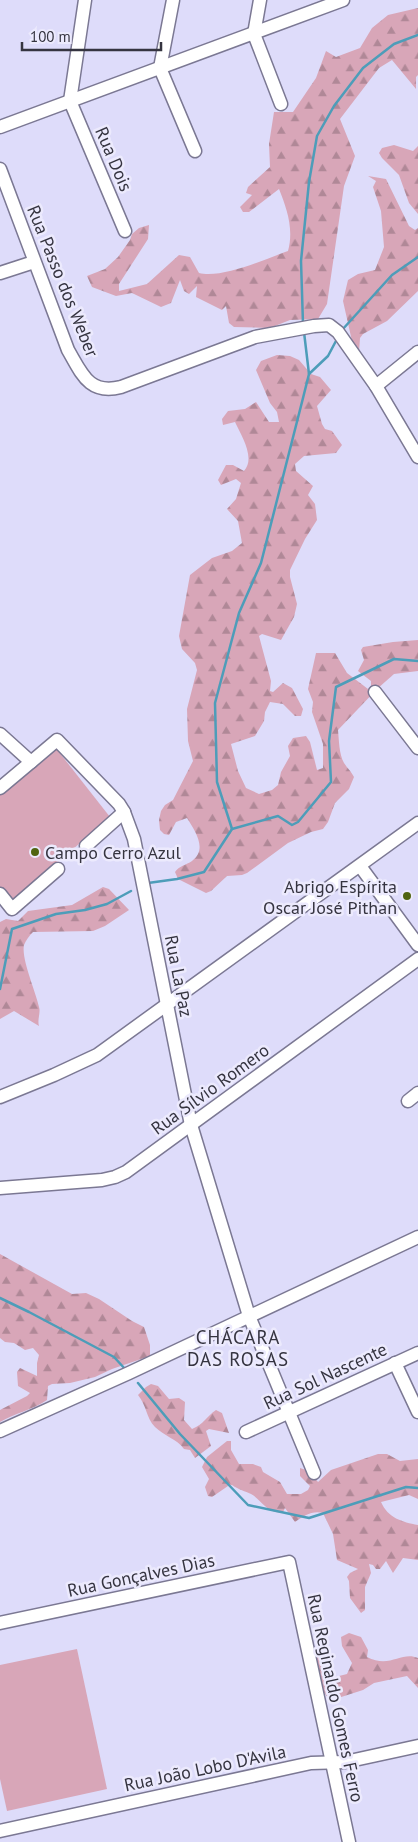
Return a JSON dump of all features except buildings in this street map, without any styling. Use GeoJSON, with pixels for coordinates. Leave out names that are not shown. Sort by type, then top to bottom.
{"type":"FeatureCollection","features":[{"type":"Feature","properties":{"kind":"street"},"geometry":{"type":"LineString","coordinates":[[70,101],[85,0]]}},
{"type":"Feature","properties":{"kind":"street"},"geometry":{"type":"LineString","coordinates":[[173,0],[160,68],[195,151]]}},
{"type":"Feature","properties":{"kind":"street"},"geometry":{"type":"LineString","coordinates":[[260,0],[254,34],[281,104]]}},
{"type":"Feature","properties":{"kind":"street"},"geometry":{"type":"LineString","coordinates":[[0,127],[343,0]]}},
{"type":"Feature","properties":{"kind":"street","name":"Rua Dois"},"geometry":{"type":"LineString","coordinates":[[70,101],[125,231]]}},
{"type":"Feature","properties":{"kind":"street","name":"Rua Passo dos Weber"},"geometry":{"type":"LineString","coordinates":[[0,169],[68,350],[82,375],[96,388],[111,389],[121,387],[255,337],[314,326],[328,326],[338,332],[376,386],[418,457]]}},
{"type":"Feature","properties":{"kind":"street"},"geometry":{"type":"LineString","coordinates":[[0,273],[34,262]]}},
{"type":"Feature","properties":{"kind":"street"},"geometry":{"type":"LineString","coordinates":[[376,386],[418,352]]}},
{"type":"Feature","properties":{"kind":"street"},"geometry":{"type":"LineString","coordinates":[[375,692],[418,748]]}},
{"type":"Feature","properties":{"kind":"street"},"geometry":{"type":"LineString","coordinates":[[0,734],[31,762],[0,788]]}},
{"type":"Feature","properties":{"kind":"street","name":"Rua La Paz"},"geometry":{"type":"LineString","coordinates":[[31,762],[58,740],[124,812],[134,839],[191,1125],[248,1316],[314,1474]]}},
{"type":"Feature","properties":{"kind":"street"},"geometry":{"type":"LineString","coordinates":[[86,846],[124,812]]}},
{"type":"Feature","properties":{"kind":"street"},"geometry":{"type":"LineString","coordinates":[[0,1097],[97,1055],[418,823]]}},
{"type":"Feature","properties":{"kind":"street"},"geometry":{"type":"LineString","coordinates":[[360,866],[418,945]]}},
{"type":"Feature","properties":{"kind":"street"},"geometry":{"type":"LineString","coordinates":[[0,894],[12,909],[58,869]]}},
{"type":"Feature","properties":{"kind":"street","name":"Rua Sílvio Romero"},"geometry":{"type":"LineString","coordinates":[[0,1188],[102,1180],[115,1177],[191,1125],[418,960]]}},
{"type":"Feature","properties":{"kind":"street"},"geometry":{"type":"LineString","coordinates":[[0,1431],[129,1373],[418,1237]]}},
{"type":"Feature","properties":{"kind":"street","name":"Rua Sol Nascente"},"geometry":{"type":"LineString","coordinates":[[246,1432],[289,1414],[418,1353]]}},
{"type":"Feature","properties":{"kind":"street"},"geometry":{"type":"LineString","coordinates":[[395,1363],[418,1412]]}},
{"type":"Feature","properties":{"kind":"street","name":"Rua Gonçalves Dias"},"geometry":{"type":"LineString","coordinates":[[0,1623],[290,1562]]}},
{"type":"Feature","properties":{"kind":"street","name":"Rua Reginaldo Gomes Ferro"},"geometry":{"type":"LineString","coordinates":[[290,1562],[349,1842]]}},
{"type":"Feature","properties":{"kind":"street","name":"Rua João Lobo D'Avila"},"geometry":{"type":"LineString","coordinates":[[0,1831],[311,1763],[360,1760],[418,1746]]}},
{"type":"Feature","properties":{"kind":"green space"},"geometry":{"type":"Polygon","coordinates":[[[418,8],[418,75],[416,77],[416,89],[392,60],[379,68],[340,119],[355,156],[344,186],[327,304],[318,319],[290,320],[270,328],[234,327],[229,323],[226,306],[222,310],[196,297],[197,286],[189,294],[184,291],[180,280],[171,303],[161,307],[132,293],[116,296],[92,287],[87,276],[105,269],[118,257],[132,234],[139,228],[149,225],[148,239],[119,284],[119,291],[147,284],[179,255],[190,257],[199,273],[208,274],[231,271],[288,251],[290,227],[279,189],[249,212],[243,212],[240,207],[252,195],[246,193],[248,187],[270,167],[269,144],[274,112],[293,112],[316,78],[326,51],[336,57],[360,48],[372,28],[388,15],[418,8]]]}},
{"type":"Feature","properties":{"kind":"green space"},"geometry":{"type":"Polygon","coordinates":[[[394,145],[413,151],[418,146],[418,214],[409,203],[399,175],[379,153],[382,148],[394,145]]]}},
{"type":"Feature","properties":{"kind":"green space"},"geometry":{"type":"Polygon","coordinates":[[[368,176],[386,179],[409,226],[415,230],[418,228],[418,291],[387,321],[363,334],[360,338],[359,352],[354,350],[343,301],[348,280],[358,274],[375,270],[384,247],[381,211],[373,187],[376,181],[368,176]]]}},
{"type":"Feature","properties":{"kind":"green space"},"geometry":{"type":"Polygon","coordinates":[[[277,355],[290,356],[299,360],[311,374],[320,377],[331,390],[317,406],[325,429],[332,431],[342,445],[336,453],[304,456],[295,464],[296,471],[313,486],[308,495],[315,504],[317,520],[305,539],[290,570],[297,604],[294,617],[281,640],[262,634],[259,636],[271,681],[270,691],[273,692],[283,683],[292,688],[303,709],[301,716],[295,716],[283,704],[270,702],[265,712],[264,721],[255,736],[231,744],[238,771],[246,788],[259,794],[272,790],[278,785],[281,772],[290,756],[288,746],[293,738],[306,736],[310,742],[317,770],[323,768],[323,744],[312,712],[313,702],[308,689],[316,653],[335,653],[347,673],[368,689],[371,687],[371,681],[358,671],[364,660],[361,650],[363,647],[418,640],[418,671],[394,674],[338,730],[342,759],[354,777],[349,789],[335,803],[328,822],[323,829],[311,832],[288,843],[247,873],[227,876],[211,891],[206,893],[178,879],[175,872],[192,861],[199,851],[198,840],[187,818],[176,822],[169,835],[164,834],[160,830],[159,820],[161,811],[165,805],[173,800],[193,761],[188,741],[187,709],[197,670],[195,663],[182,649],[179,636],[190,575],[212,558],[232,551],[242,543],[238,521],[227,509],[236,499],[241,483],[236,479],[221,485],[218,480],[226,465],[233,465],[244,471],[247,466],[248,453],[235,422],[223,425],[222,419],[228,411],[245,409],[256,402],[269,422],[279,422],[277,412],[270,403],[256,370],[261,361],[277,355]]]}},
{"type":"Feature","properties":{"kind":"green space","name":"Campo Cerro Azul"},"geometry":{"type":"Polygon","coordinates":[[[55,747],[110,817],[12,902],[0,887],[0,794],[55,747]]]}},
{"type":"Feature","properties":{"kind":"green space"},"geometry":{"type":"Polygon","coordinates":[[[103,887],[109,889],[129,910],[105,926],[93,931],[33,932],[24,945],[27,967],[39,1009],[39,1026],[14,1011],[0,1019],[0,922],[6,919],[18,921],[28,911],[72,905],[103,887]]]}},
{"type":"Feature","properties":{"kind":"green space"},"geometry":{"type":"Polygon","coordinates":[[[0,1254],[72,1294],[86,1293],[99,1299],[144,1327],[150,1345],[150,1356],[95,1377],[70,1383],[52,1384],[48,1386],[47,1400],[0,1422],[0,1410],[30,1393],[18,1386],[17,1372],[20,1368],[37,1376],[39,1355],[33,1348],[25,1350],[14,1343],[5,1342],[0,1338],[0,1254]]]}},
{"type":"Feature","properties":{"kind":"green space"},"geometry":{"type":"Polygon","coordinates":[[[151,1384],[158,1386],[169,1399],[179,1398],[185,1402],[184,1420],[192,1429],[216,1410],[222,1413],[229,1433],[209,1429],[206,1431],[211,1446],[195,1458],[190,1450],[184,1449],[155,1427],[150,1420],[138,1395],[151,1384]]]}},
{"type":"Feature","properties":{"kind":"green space"},"geometry":{"type":"Polygon","coordinates":[[[227,1441],[231,1441],[231,1450],[239,1464],[253,1464],[261,1467],[263,1472],[280,1482],[287,1494],[301,1494],[308,1490],[310,1486],[300,1476],[300,1468],[309,1471],[318,1482],[331,1470],[378,1454],[387,1454],[400,1461],[418,1459],[418,1499],[409,1495],[381,1502],[392,1516],[418,1525],[418,1560],[403,1558],[393,1573],[386,1561],[380,1569],[376,1569],[373,1565],[369,1564],[371,1573],[365,1587],[365,1610],[361,1613],[350,1598],[347,1577],[358,1569],[337,1560],[333,1534],[323,1513],[312,1513],[295,1522],[285,1508],[283,1512],[273,1511],[251,1494],[232,1485],[212,1497],[208,1496],[205,1487],[209,1479],[202,1467],[207,1457],[227,1441]]]}},
{"type":"Feature","properties":{"kind":"green space"},"geometry":{"type":"Polygon","coordinates":[[[349,1633],[361,1637],[368,1650],[367,1657],[375,1660],[389,1661],[412,1656],[418,1658],[418,1688],[407,1676],[374,1683],[363,1690],[335,1699],[329,1699],[320,1687],[313,1652],[327,1659],[332,1675],[335,1677],[347,1674],[352,1663],[342,1646],[341,1637],[349,1633]]]}},
{"type":"Feature","properties":{"kind":"green space"},"geometry":{"type":"Polygon","coordinates":[[[77,1649],[107,1789],[7,1811],[0,1779],[0,1665],[77,1649]]]}},
{"type":"Feature","properties":{"kind":"waterway"},"geometry":{"type":"LineString","coordinates":[[303,324],[301,261],[309,182],[317,136],[334,106],[363,68],[394,44],[418,35]]}},
{"type":"Feature","properties":{"kind":"waterway"},"geometry":{"type":"LineString","coordinates":[[342,330],[392,275],[418,257]]}},
{"type":"Feature","properties":{"kind":"waterway"},"geometry":{"type":"LineString","coordinates":[[232,829],[217,782],[215,703],[239,613],[261,563],[309,374],[304,332]]}},
{"type":"Feature","properties":{"kind":"waterway"},"geometry":{"type":"LineString","coordinates":[[309,374],[328,356],[337,339]]}},
{"type":"Feature","properties":{"kind":"waterway"},"geometry":{"type":"LineString","coordinates":[[148,883],[177,879],[204,872],[232,829],[278,816],[292,825],[298,822],[331,782],[329,741],[336,687],[394,659],[418,661]]}},
{"type":"Feature","properties":{"kind":"waterway"},"geometry":{"type":"LineString","coordinates":[[0,989],[12,929],[56,914],[85,910],[107,904],[131,891]]}},
{"type":"Feature","properties":{"kind":"waterway"},"geometry":{"type":"LineString","coordinates":[[0,1298],[114,1357],[126,1370]]}},
{"type":"Feature","properties":{"kind":"waterway"},"geometry":{"type":"LineString","coordinates":[[138,1383],[180,1434],[248,1505],[309,1518],[406,1487],[418,1488]]}},
{"type":"Feature","properties":{"kind":"place","name":"Campo Cerro Azul"},"geometry":{"type":"Point","coordinates":[35,852]}},
{"type":"Feature","properties":{"kind":"place","name":"Abrigo Espírita Oscar José Pithan"},"geometry":{"type":"Point","coordinates":[407,896]}},
{"type":"Feature","properties":{"kind":"district","name":"CHÁCARA DAS ROSAS"},"geometry":{"type":"Point","coordinates":[238,1348]}}]}
